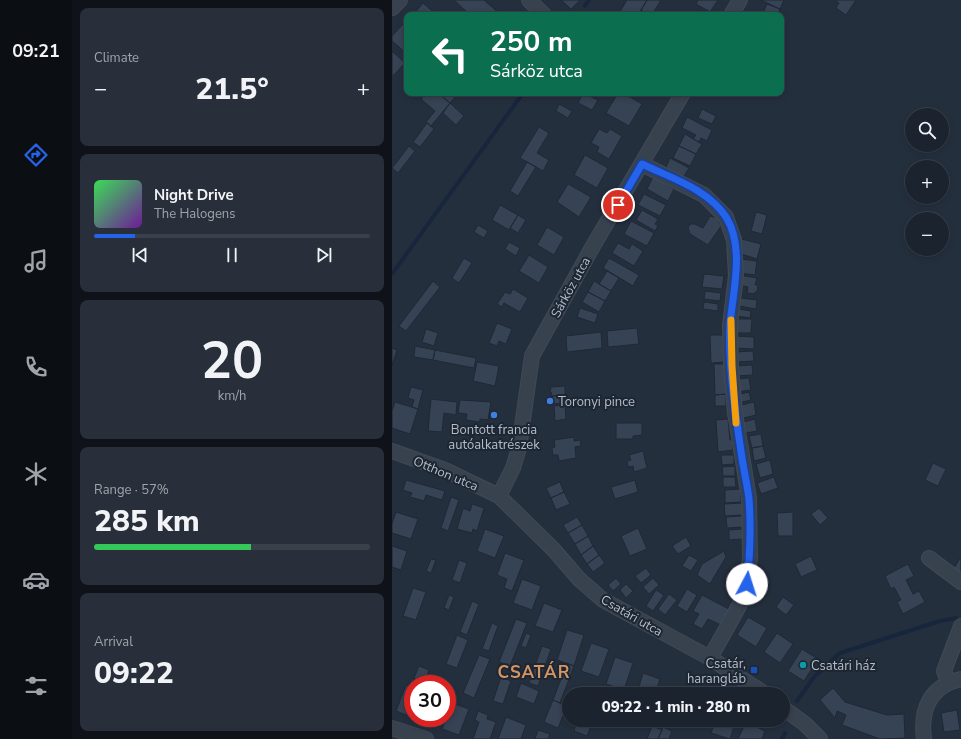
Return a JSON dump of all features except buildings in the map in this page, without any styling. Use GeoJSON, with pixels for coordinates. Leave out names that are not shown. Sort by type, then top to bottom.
{"type":"FeatureCollection","features":[{"type":"Feature","properties":{"kind":"street"},"geometry":{"type":"LineString","coordinates":[[392,8],[400,0]]}},
{"type":"Feature","properties":{"kind":"street"},"geometry":{"type":"LineString","coordinates":[[528,0],[541,12]]}},
{"type":"Feature","properties":{"kind":"street"},"geometry":{"type":"LineString","coordinates":[[733,12],[740,0]]}},
{"type":"Feature","properties":{"kind":"street","name":"Sárköz utca"},"geometry":{"type":"LineString","coordinates":[[499,496],[513,468],[519,448],[532,356],[593,246],[642,164],[679,96]]}},
{"type":"Feature","properties":{"kind":"street"},"geometry":{"type":"LineString","coordinates":[[642,164],[704,195],[726,217],[734,240],[736,276],[730,325],[732,366],[735,413],[748,498],[750,557],[747,584],[739,606],[710,658]]}},
{"type":"Feature","properties":{"kind":"street","name":"Otthon utca"},"geometry":{"type":"LineString","coordinates":[[392,453],[445,470],[499,496]]}},
{"type":"Feature","properties":{"kind":"street","name":"Csatári utca"},"geometry":{"type":"LineString","coordinates":[[499,496],[554,550],[579,579],[603,600],[710,658],[754,687]]}},
{"type":"Feature","properties":{"kind":"street"},"geometry":{"type":"LineString","coordinates":[[929,558],[961,582]]}},
{"type":"Feature","properties":{"kind":"street"},"geometry":{"type":"LineString","coordinates":[[924,739],[923,716],[929,699],[954,680],[944,670],[961,626]]}},
{"type":"Feature","properties":{"kind":"street"},"geometry":{"type":"LineString","coordinates":[[790,713],[805,724],[820,739]]}},
{"type":"Feature","properties":{"kind":"street"},"geometry":{"type":"LineString","coordinates":[[392,728],[426,739]]}},
{"type":"Feature","properties":{"kind":"waterway"},"geometry":{"type":"LineString","coordinates":[[585,6],[589,0]]}},
{"type":"Feature","properties":{"kind":"waterway"},"geometry":{"type":"LineString","coordinates":[[392,274],[521,96]]}},
{"type":"Feature","properties":{"kind":"waterway"},"geometry":{"type":"LineString","coordinates":[[797,701],[814,677],[840,653],[940,621],[956,618]]}},
{"type":"Feature","properties":{"kind":"waterway"},"geometry":{"type":"LineString","coordinates":[[782,739],[785,733]]}},
{"type":"Feature","properties":{"kind":"slow traffic"},"geometry":{"type":"LineString","coordinates":[[731,320],[730,325],[736,423]]}},
{"type":"Feature","properties":{"kind":"place","name":"Toronyi pince"},"geometry":{"type":"Point","coordinates":[550,401]}},
{"type":"Feature","properties":{"kind":"place","name":"Bontott francia autóalkatrészek"},"geometry":{"type":"Point","coordinates":[494,415]}},
{"type":"Feature","properties":{"kind":"place","name":"Csatári ház"},"geometry":{"type":"Point","coordinates":[803,665]}},
{"type":"Feature","properties":{"kind":"place","name":"Csatár, harangláb"},"geometry":{"type":"Point","coordinates":[754,670]}},
{"type":"Feature","properties":{"kind":"district","name":"CSATÁR"},"geometry":{"type":"Point","coordinates":[534,672]}},
{"type":"Feature","properties":{"kind":"route"},"geometry":{"type":"LineString","coordinates":[[618,205],[642,164],[704,195],[716,205],[726,217],[734,240],[736,276],[730,325],[735,413],[748,498],[750,557],[747,584]]}}]}
